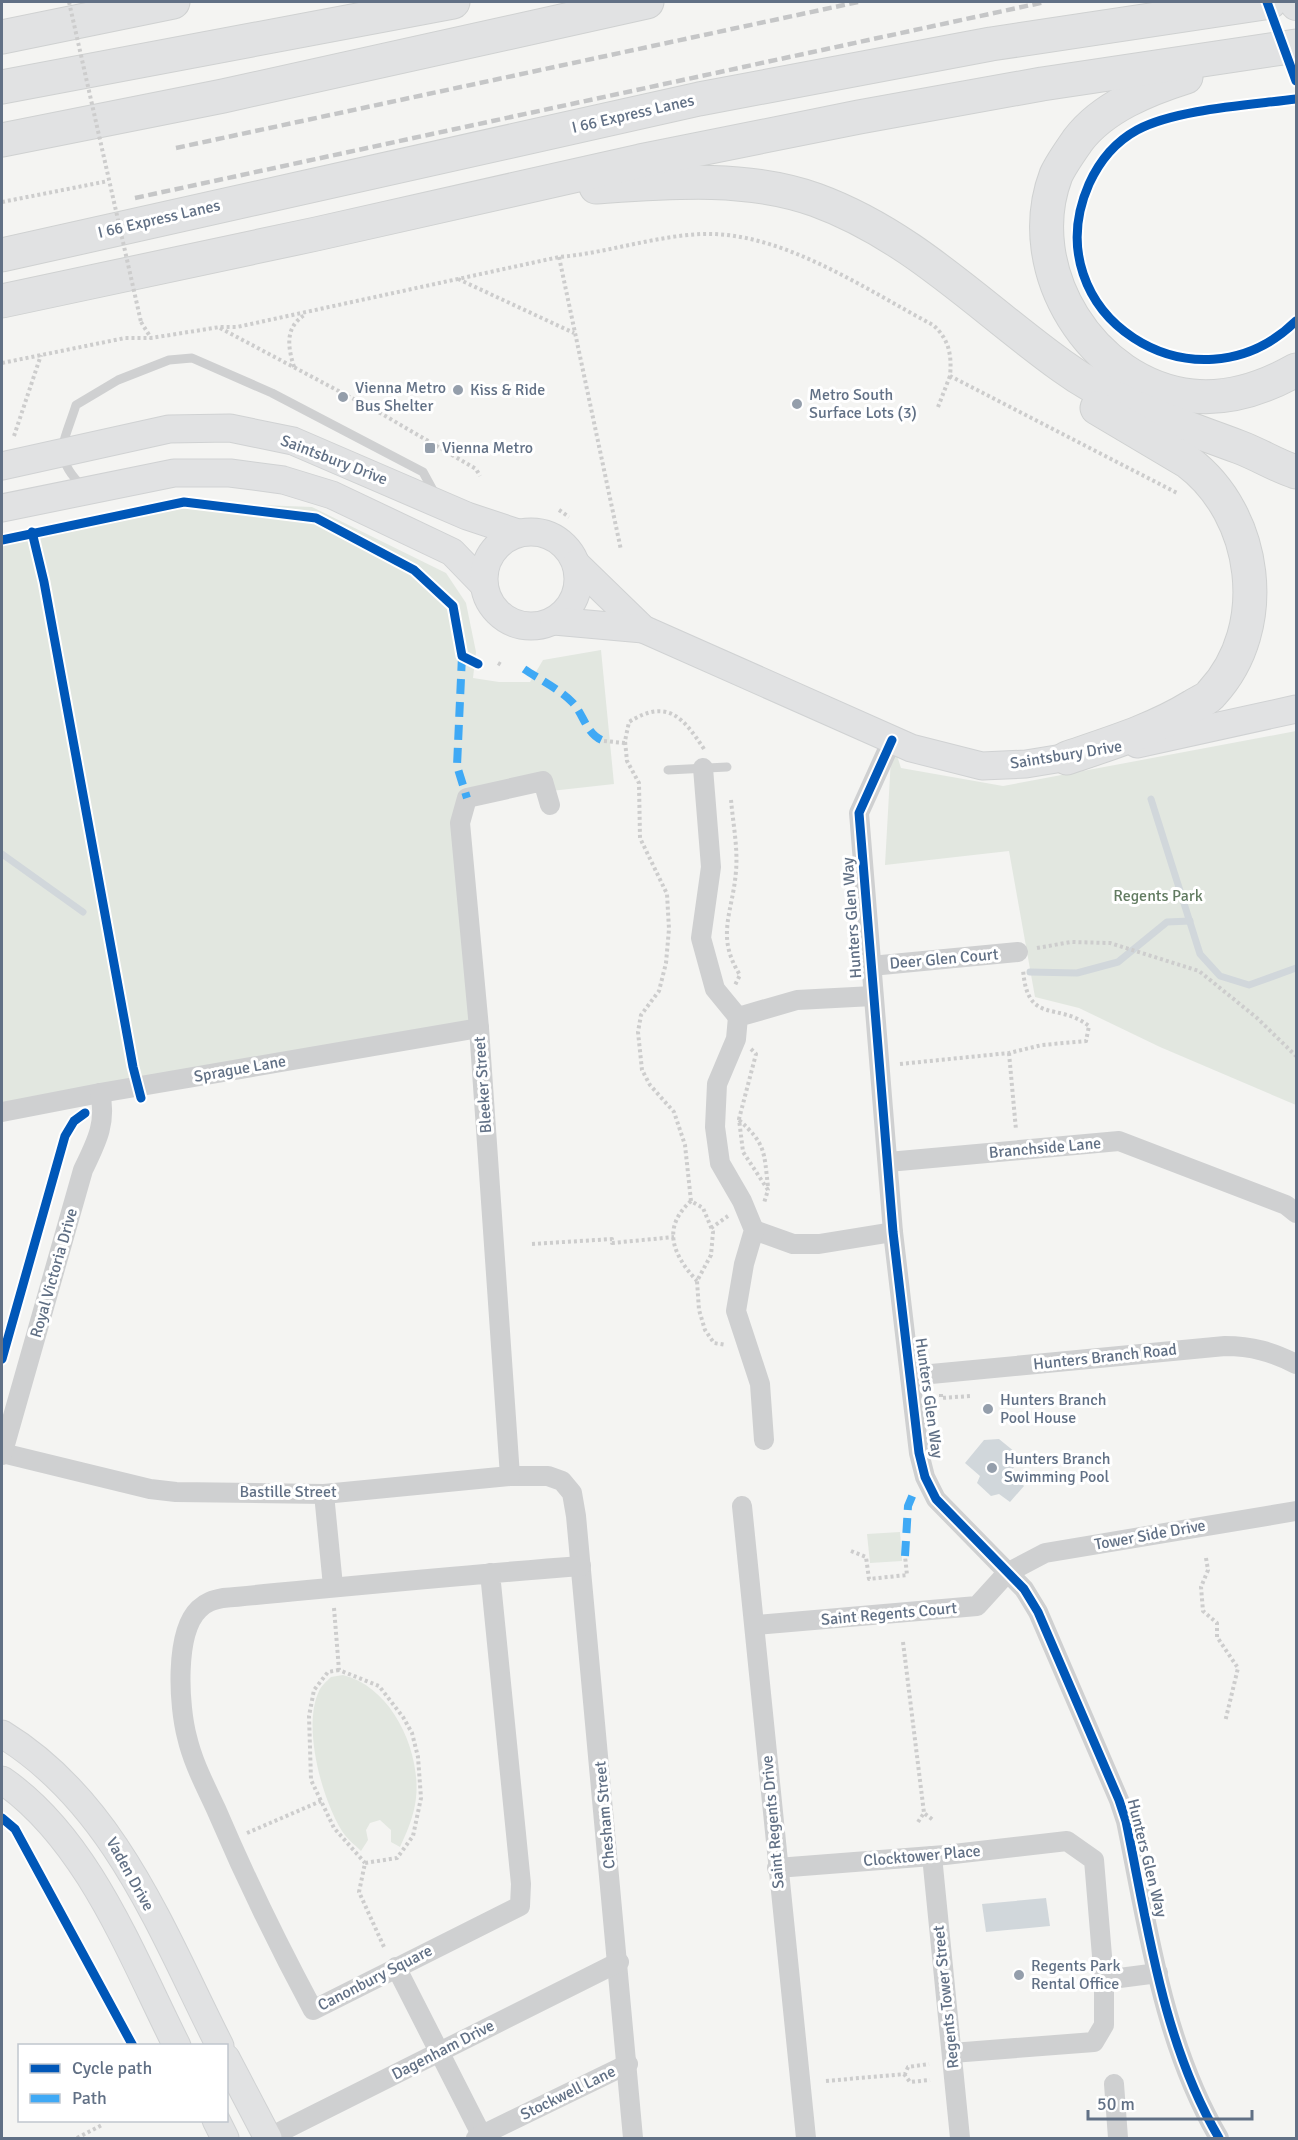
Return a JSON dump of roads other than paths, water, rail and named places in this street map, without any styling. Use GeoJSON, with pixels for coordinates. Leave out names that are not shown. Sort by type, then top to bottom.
{"type":"FeatureCollection","features":[{"type":"Feature","properties":{"kind":"highway"},"geometry":{"type":"LineString","coordinates":[[2,37],[173,2]]}},
{"type":"Feature","properties":{"kind":"highway"},"geometry":{"type":"LineString","coordinates":[[2,87],[453,2]]}},
{"type":"Feature","properties":{"kind":"highway"},"geometry":{"type":"LineString","coordinates":[[2,140],[223,96],[647,2]]}},
{"type":"Feature","properties":{"kind":"highway","name":"I 66 Express Lanes"},"geometry":{"type":"LineString","coordinates":[[2,255],[699,99],[991,44],[1270,2]]}},
{"type":"Feature","properties":{"kind":"highway"},"geometry":{"type":"LineString","coordinates":[[2,301],[316,234],[640,161],[859,117],[1042,84],[1287,47]]}},
{"type":"Feature","properties":{"kind":"highway"},"geometry":{"type":"LineString","coordinates":[[1287,47],[1155,87],[1114,109],[1079,139],[1056,175],[1046,219],[1052,270],[1071,315],[1098,351],[1135,378],[1173,392],[1192,396],[1219,396],[1247,392],[1273,383],[1296,370]]}},
{"type":"Feature","properties":{"kind":"highway"},"geometry":{"type":"LineString","coordinates":[[316,234],[592,187],[665,183],[744,185],[793,194],[850,214],[901,242],[969,292],[1063,367],[1120,401],[1258,454],[1296,472]]}},
{"type":"Feature","properties":{"kind":"highway"},"geometry":{"type":"LineString","coordinates":[[969,292],[1025,351],[1077,394],[1201,472],[1225,499],[1247,554],[1250,586],[1248,616],[1235,657],[1211,695],[1151,729],[1067,758]]}},
{"type":"Feature","properties":{"kind":"highway"},"geometry":{"type":"LineString","coordinates":[[1258,454],[1296,460]]}},
{"type":"Feature","properties":{"kind":"street","name":"Saintsbury Drive"},"geometry":{"type":"LineString","coordinates":[[2,466],[169,429],[230,428],[293,441],[467,516],[518,533]]}},
{"type":"Feature","properties":{"kind":"street","name":"Saintsbury Drive"},"geometry":{"type":"LineString","coordinates":[[2,508],[174,473],[230,473],[284,480],[332,495],[452,552],[483,585]]}},
{"type":"Feature","properties":{"kind":"street"},"geometry":{"type":"LineString","coordinates":[[518,533],[545,534],[559,541],[573,555],[576,564],[578,583],[574,598],[566,611],[554,621],[539,626],[523,626],[509,621],[492,606],[483,585],[484,569],[490,555],[500,543],[518,533]]}},
{"type":"Feature","properties":{"kind":"street","name":"Saintsbury Drive"},"geometry":{"type":"LineString","coordinates":[[576,564],[644,628],[892,740],[942,758],[982,766],[1026,764],[1067,758],[1296,708]]}},
{"type":"Feature","properties":{"kind":"street","name":"Saintsbury Drive"},"geometry":{"type":"LineString","coordinates":[[554,621],[644,628]]}},
{"type":"Feature","properties":{"kind":"street","name":"Hunters Glen Way"},"geometry":{"type":"LineString","coordinates":[[892,740],[859,813],[893,1233],[920,1453],[926,1477],[936,1499],[1024,1589],[1038,1612],[1119,1800],[1126,1821],[1158,1973],[1184,2065],[1220,2139]]}},
{"type":"Feature","properties":{"kind":"street"},"geometry":{"type":"LineString","coordinates":[[703,768],[711,867],[701,938],[715,989],[738,1017],[736,1039],[717,1084],[715,1127],[720,1163],[742,1201],[754,1230],[744,1264],[736,1311],[760,1384],[764,1440]]}},
{"type":"Feature","properties":{"kind":"street","name":"Bleeker Street"},"geometry":{"type":"LineString","coordinates":[[510,1476],[479,1028],[460,823],[467,798],[543,781],[550,805]]}},
{"type":"Feature","properties":{"kind":"street","name":"Deer Glen Court"},"geometry":{"type":"LineString","coordinates":[[870,966],[1022,951]]}},
{"type":"Feature","properties":{"kind":"street"},"geometry":{"type":"LineString","coordinates":[[738,1017],[797,999],[873,996]]}},
{"type":"Feature","properties":{"kind":"street","name":"Sprague Lane"},"geometry":{"type":"LineString","coordinates":[[2,1112],[479,1028]]}},
{"type":"Feature","properties":{"kind":"street","name":"Royal Victoria Drive"},"geometry":{"type":"LineString","coordinates":[[2,1453],[83,1170],[101,1131],[104,1109],[100,1093]]}},
{"type":"Feature","properties":{"kind":"street","name":"Branchside Lane"},"geometry":{"type":"LineString","coordinates":[[888,1162],[1119,1141],[1286,1205],[1296,1213]]}},
{"type":"Feature","properties":{"kind":"street"},"geometry":{"type":"LineString","coordinates":[[754,1230],[793,1244],[819,1244],[893,1233]]}},
{"type":"Feature","properties":{"kind":"street","name":"Hunters Branch Road"},"geometry":{"type":"LineString","coordinates":[[910,1376],[1224,1346],[1247,1346],[1273,1352],[1296,1364]]}},
{"type":"Feature","properties":{"kind":"street","name":"Bastille Street"},"geometry":{"type":"LineString","coordinates":[[2,1453],[150,1489],[176,1492],[324,1494],[510,1476],[548,1476],[562,1482],[572,1493]]}},
{"type":"Feature","properties":{"kind":"street","name":"Chesham Street"},"geometry":{"type":"LineString","coordinates":[[572,1493],[619,1962],[633,2139]]}},
{"type":"Feature","properties":{"kind":"street"},"geometry":{"type":"LineString","coordinates":[[324,1494],[333,1586]]}},
{"type":"Feature","properties":{"kind":"street","name":"Saint Regents Drive"},"geometry":{"type":"LineString","coordinates":[[742,1506],[756,1624],[777,1868],[806,2139]]}},
{"type":"Feature","properties":{"kind":"street","name":"Tower Side Drive"},"geometry":{"type":"LineString","coordinates":[[1007,1573],[1045,1553],[1296,1510]]}},
{"type":"Feature","properties":{"kind":"street","name":"Canonbury Square"},"geometry":{"type":"LineString","coordinates":[[490,1572],[521,1884],[520,1906],[313,2010],[228,1839],[199,1774],[187,1738],[181,1708],[180,1664],[191,1622],[197,1610],[209,1601],[333,1586],[490,1572],[580,1566]]}},
{"type":"Feature","properties":{"kind":"street","name":"Saint Regents Court"},"geometry":{"type":"LineString","coordinates":[[756,1624],[977,1606],[1007,1573]]}},
{"type":"Feature","properties":{"kind":"street","name":"Vaden Drive"},"geometry":{"type":"LineString","coordinates":[[2,1734],[28,1750],[54,1771],[104,1828],[146,1900],[219,2044]]}},
{"type":"Feature","properties":{"kind":"street"},"geometry":{"type":"LineString","coordinates":[[2,1780],[44,1816],[73,1850],[93,1881],[176,2044]]}},
{"type":"Feature","properties":{"kind":"street","name":"Clocktower Place"},"geometry":{"type":"LineString","coordinates":[[777,1868],[932,1856],[1067,1841],[1094,1860],[1104,1980]]}},
{"type":"Feature","properties":{"kind":"street","name":"Regents Tower Street"},"geometry":{"type":"LineString","coordinates":[[932,1856],[960,2139]]}},
{"type":"Feature","properties":{"kind":"street","name":"Dagenham Drive"},"geometry":{"type":"LineString","coordinates":[[268,2139],[619,1962]]}},
{"type":"Feature","properties":{"kind":"street"},"geometry":{"type":"LineString","coordinates":[[396,1967],[480,2138]]}},
{"type":"Feature","properties":{"kind":"street"},"geometry":{"type":"LineString","coordinates":[[952,2053],[1094,2042],[1104,2025],[1104,1980],[1158,1973]]}},
{"type":"Feature","properties":{"kind":"street"},"geometry":{"type":"LineString","coordinates":[[228,2062],[268,2139]]}},
{"type":"Feature","properties":{"kind":"street","name":"Stockwell Lane"},"geometry":{"type":"LineString","coordinates":[[480,2138],[628,2064]]}},
{"type":"Feature","properties":{"kind":"street"},"geometry":{"type":"LineString","coordinates":[[1114,2084],[1118,2139]]}},
{"type":"Feature","properties":{"kind":"street"},"geometry":{"type":"LineString","coordinates":[[216,2122],[225,2139]]}},
{"type":"Feature","properties":{"kind":"lane"},"geometry":{"type":"LineString","coordinates":[[87,491],[68,472],[61,452],[76,405],[118,380],[169,360],[192,358],[292,403],[423,472],[440,504]]}},
{"type":"Feature","properties":{"kind":"lane"},"geometry":{"type":"LineString","coordinates":[[668,770],[727,767]]}},
{"type":"Feature","properties":{"kind":"waterway"},"geometry":{"type":"LineString","coordinates":[[1151,799],[1200,954],[1220,976],[1249,985],[1296,968]]}},
{"type":"Feature","properties":{"kind":"waterway"},"geometry":{"type":"LineString","coordinates":[[2,854],[83,912]]}},
{"type":"Feature","properties":{"kind":"waterway"},"geometry":{"type":"LineString","coordinates":[[1030,972],[1077,973],[1118,962],[1167,922],[1190,921]]}},
{"type":"Feature","properties":{"kind":"railway"},"geometry":{"type":"LineString","coordinates":[[176,148],[858,2]]}},
{"type":"Feature","properties":{"kind":"railway"},"geometry":{"type":"LineString","coordinates":[[135,198],[1045,2]]}},
{"type":"Feature","properties":{"kind":"place","name":"Kiss & Ride"},"geometry":{"type":"Point","coordinates":[458,390]}},
{"type":"Feature","properties":{"kind":"place","name":"Vienna Metro Bus Shelter"},"geometry":{"type":"Point","coordinates":[343,397]}},
{"type":"Feature","properties":{"kind":"place","name":"Metro South Surface Lots (3)"},"geometry":{"type":"Point","coordinates":[797,404]}},
{"type":"Feature","properties":{"kind":"place","name":"Vienna Metro"},"geometry":{"type":"Point","coordinates":[430,448]}},
{"type":"Feature","properties":{"kind":"place","name":"Hunters Branch Pool House"},"geometry":{"type":"Point","coordinates":[988,1409]}},
{"type":"Feature","properties":{"kind":"place","name":"Hunters Branch Swimming Pool"},"geometry":{"type":"Point","coordinates":[992,1468]}},
{"type":"Feature","properties":{"kind":"place","name":"Regents Park Rental Office"},"geometry":{"type":"Point","coordinates":[1019,1975]}},
{"type":"Feature","properties":{"kind":"park label","name":"Regents Park"},"geometry":{"type":"Point","coordinates":[1158,896]}}]}
